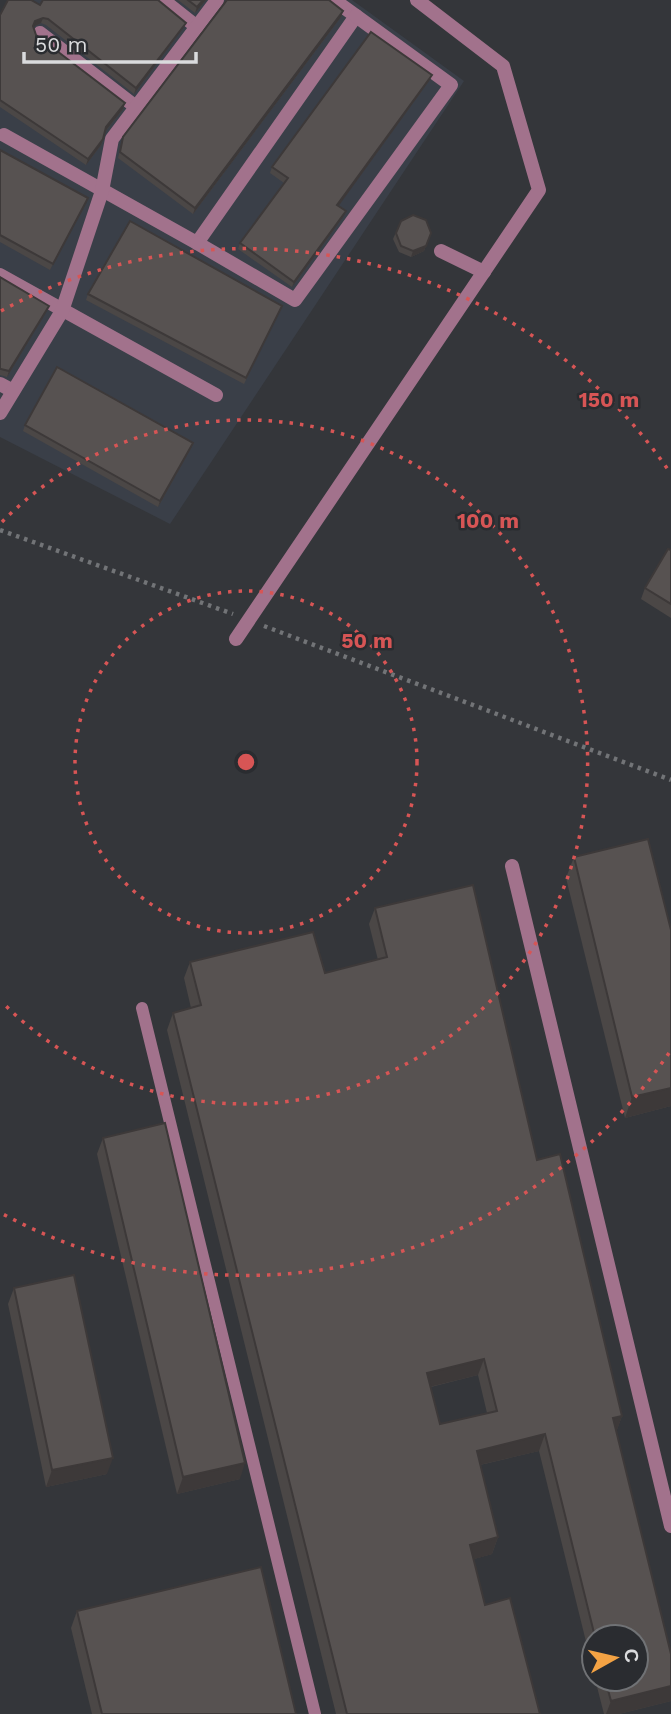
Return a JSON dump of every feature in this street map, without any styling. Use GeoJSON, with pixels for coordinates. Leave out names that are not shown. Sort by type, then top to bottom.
{"type":"FeatureCollection","features":[{"type":"Feature","properties":{"kind":"street"},"geometry":{"type":"LineString","coordinates":[[163,0],[197,27]]}},
{"type":"Feature","properties":{"kind":"street"},"geometry":{"type":"LineString","coordinates":[[0,413],[62,311],[102,191],[112,139],[217,0]]}},
{"type":"Feature","properties":{"kind":"street"},"geometry":{"type":"LineString","coordinates":[[4,135],[295,300],[451,85],[334,0]]}},
{"type":"Feature","properties":{"kind":"street"},"geometry":{"type":"LineString","coordinates":[[236,639],[538,190],[503,66],[417,0]]}},
{"type":"Feature","properties":{"kind":"street"},"geometry":{"type":"LineString","coordinates":[[197,243],[356,16]]}},
{"type":"Feature","properties":{"kind":"street"},"geometry":{"type":"LineString","coordinates":[[40,33],[136,107]]}},
{"type":"Feature","properties":{"kind":"street"},"geometry":{"type":"LineString","coordinates":[[441,251],[484,272]]}},
{"type":"Feature","properties":{"kind":"street"},"geometry":{"type":"LineString","coordinates":[[0,275],[216,395]]}},
{"type":"Feature","properties":{"kind":"street"},"geometry":{"type":"LineString","coordinates":[[0,384],[13,391]]}},
{"type":"Feature","properties":{"kind":"street"},"geometry":{"type":"LineString","coordinates":[[512,866],[671,1526]]}},
{"type":"Feature","properties":{"kind":"lane"},"geometry":{"type":"LineString","coordinates":[[142,1008],[315,1714]]}},
{"type":"Feature","properties":{"kind":"path"},"geometry":{"type":"LineString","coordinates":[[0,530],[248,620],[671,780]]}},
{"type":"Feature","properties":{"kind":"shaded area"},"geometry":{"type":"Polygon","coordinates":[[[33,0],[352,0],[464,81],[170,524],[0,437],[0,96],[21,66],[41,6],[33,0]]]}},
{"type":"Feature","properties":{"kind":"building"},"geometry":{"type":"Polygon","coordinates":[[[8,0],[31,0],[40,5],[43,0],[158,0],[186,23],[136,88],[48,19],[35,21],[33,26],[36,35],[125,103],[106,127],[103,139],[88,159],[0,100],[0,15],[8,0]]]}},
{"type":"Feature","properties":{"kind":"building"},"geometry":{"type":"Polygon","coordinates":[[[188,0],[203,0],[197,7],[188,0]]]}},
{"type":"Feature","properties":{"kind":"building"},"geometry":{"type":"Polygon","coordinates":[[[227,0],[329,0],[343,11],[195,208],[120,152],[123,137],[227,0]]]}},
{"type":"Feature","properties":{"kind":"building"},"geometry":{"type":"Polygon","coordinates":[[[371,32],[432,75],[337,205],[346,211],[294,282],[240,243],[288,178],[272,167],[371,32]]]}},
{"type":"Feature","properties":{"kind":"building"},"geometry":{"type":"Polygon","coordinates":[[[0,150],[88,198],[53,264],[0,235],[0,150]]]}},
{"type":"Feature","properties":{"kind":"building"},"geometry":{"type":"Polygon","coordinates":[[[413,215],[426,220],[431,233],[426,246],[413,251],[401,246],[396,233],[401,221],[413,215]]]}},
{"type":"Feature","properties":{"kind":"building"},"geometry":{"type":"Polygon","coordinates":[[[130,221],[282,306],[246,378],[88,294],[130,221]]]}},
{"type":"Feature","properties":{"kind":"building"},"geometry":{"type":"Polygon","coordinates":[[[0,277],[49,306],[9,371],[0,369],[0,277]]]}},
{"type":"Feature","properties":{"kind":"building"},"geometry":{"type":"Polygon","coordinates":[[[57,367],[193,443],[160,501],[25,425],[57,367]]]}},
{"type":"Feature","properties":{"kind":"building"},"geometry":{"type":"Polygon","coordinates":[[[668,549],[671,550],[671,604],[645,588],[668,549]]]}},
{"type":"Feature","properties":{"kind":"building"},"geometry":{"type":"Polygon","coordinates":[[[648,839],[671,930],[671,1088],[632,1097],[574,857],[648,839]]]}},
{"type":"Feature","properties":{"kind":"building"},"geometry":{"type":"Polygon","coordinates":[[[473,885],[537,1160],[560,1154],[622,1416],[613,1418],[671,1654],[671,1686],[650,1691],[650,1623],[592,1623],[545,1434],[477,1451],[498,1537],[470,1545],[485,1605],[510,1598],[540,1714],[347,1714],[173,1013],[201,1005],[190,962],[313,932],[325,973],[387,957],[375,908],[473,885]],[[484,1359],[427,1373],[440,1424],[497,1411],[484,1359]]]}},
{"type":"Feature","properties":{"kind":"building"},"geometry":{"type":"Polygon","coordinates":[[[165,1123],[245,1463],[183,1477],[103,1138],[165,1123]]]}},
{"type":"Feature","properties":{"kind":"building"},"geometry":{"type":"Polygon","coordinates":[[[74,1275],[113,1458],[52,1470],[14,1288],[74,1275]]]}},
{"type":"Feature","properties":{"kind":"building"},"geometry":{"type":"Polygon","coordinates":[[[261,1567],[296,1714],[102,1714],[77,1611],[261,1567]]]}},
{"type":"Feature","properties":{"kind":"building"},"geometry":{"type":"Polygon","coordinates":[[[609,1693],[643,1693],[611,1701],[609,1693]]]}}]}
